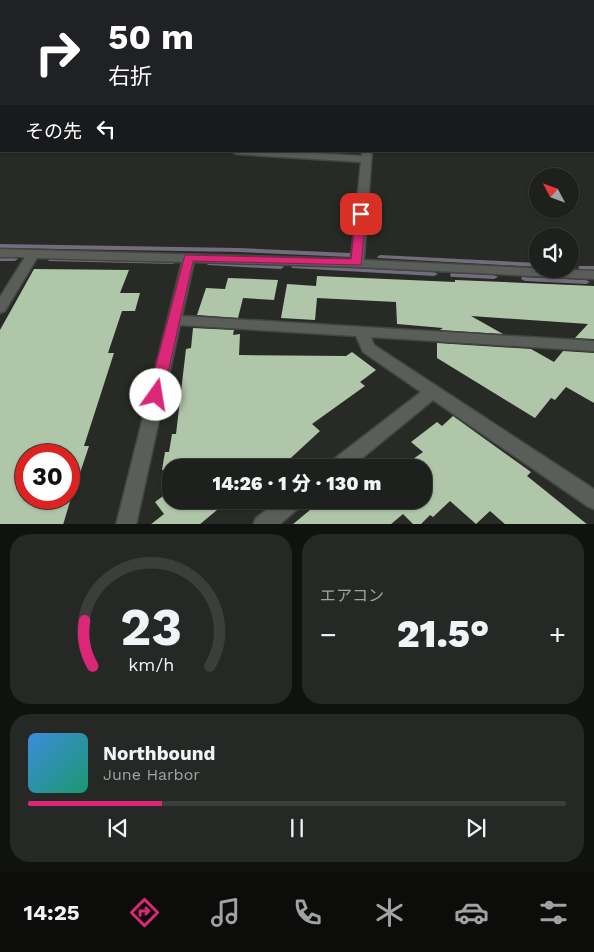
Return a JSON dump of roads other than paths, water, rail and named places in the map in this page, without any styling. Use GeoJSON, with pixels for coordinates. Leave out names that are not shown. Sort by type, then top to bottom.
{"type":"FeatureCollection","features":[{"type":"Feature","properties":{"kind":"street"},"geometry":{"type":"LineString","coordinates":[[269,152],[367,155],[357,263]]}},
{"type":"Feature","properties":{"kind":"street"},"geometry":{"type":"LineString","coordinates":[[0,253],[357,263],[594,275]]}},
{"type":"Feature","properties":{"kind":"street"},"geometry":{"type":"LineString","coordinates":[[0,308],[33,254]]}},
{"type":"Feature","properties":{"kind":"street"},"geometry":{"type":"LineString","coordinates":[[126,524],[188,257]]}},
{"type":"Feature","properties":{"kind":"street"},"geometry":{"type":"LineString","coordinates":[[173,320],[594,346]]}},
{"type":"Feature","properties":{"kind":"street"},"geometry":{"type":"LineString","coordinates":[[362,332],[368,348],[594,500]]}},
{"type":"Feature","properties":{"kind":"street"},"geometry":{"type":"LineString","coordinates":[[347,459],[432,392]]}},
{"type":"Feature","properties":{"kind":"street"},"geometry":{"type":"LineString","coordinates":[[263,524],[282,509]]}},
{"type":"Feature","properties":{"kind":"waterway"},"geometry":{"type":"LineString","coordinates":[[0,246],[239,250],[350,255]]}},
{"type":"Feature","properties":{"kind":"waterway"},"geometry":{"type":"LineString","coordinates":[[380,257],[529,265]]}},
{"type":"Feature","properties":{"kind":"waterway"},"geometry":{"type":"LineString","coordinates":[[0,259],[15,259]]}},
{"type":"Feature","properties":{"kind":"waterway"},"geometry":{"type":"LineString","coordinates":[[51,260],[173,262]]}},
{"type":"Feature","properties":{"kind":"waterway"},"geometry":{"type":"LineString","coordinates":[[210,264],[281,267]]}},
{"type":"Feature","properties":{"kind":"waterway"},"geometry":{"type":"LineString","coordinates":[[294,267],[434,274]]}},
{"type":"Feature","properties":{"kind":"waterway"},"geometry":{"type":"LineString","coordinates":[[581,268],[594,268]]}},
{"type":"Feature","properties":{"kind":"waterway"},"geometry":{"type":"LineString","coordinates":[[454,275],[494,277]]}},
{"type":"Feature","properties":{"kind":"waterway"},"geometry":{"type":"LineString","coordinates":[[525,279],[586,282]]}}]}
